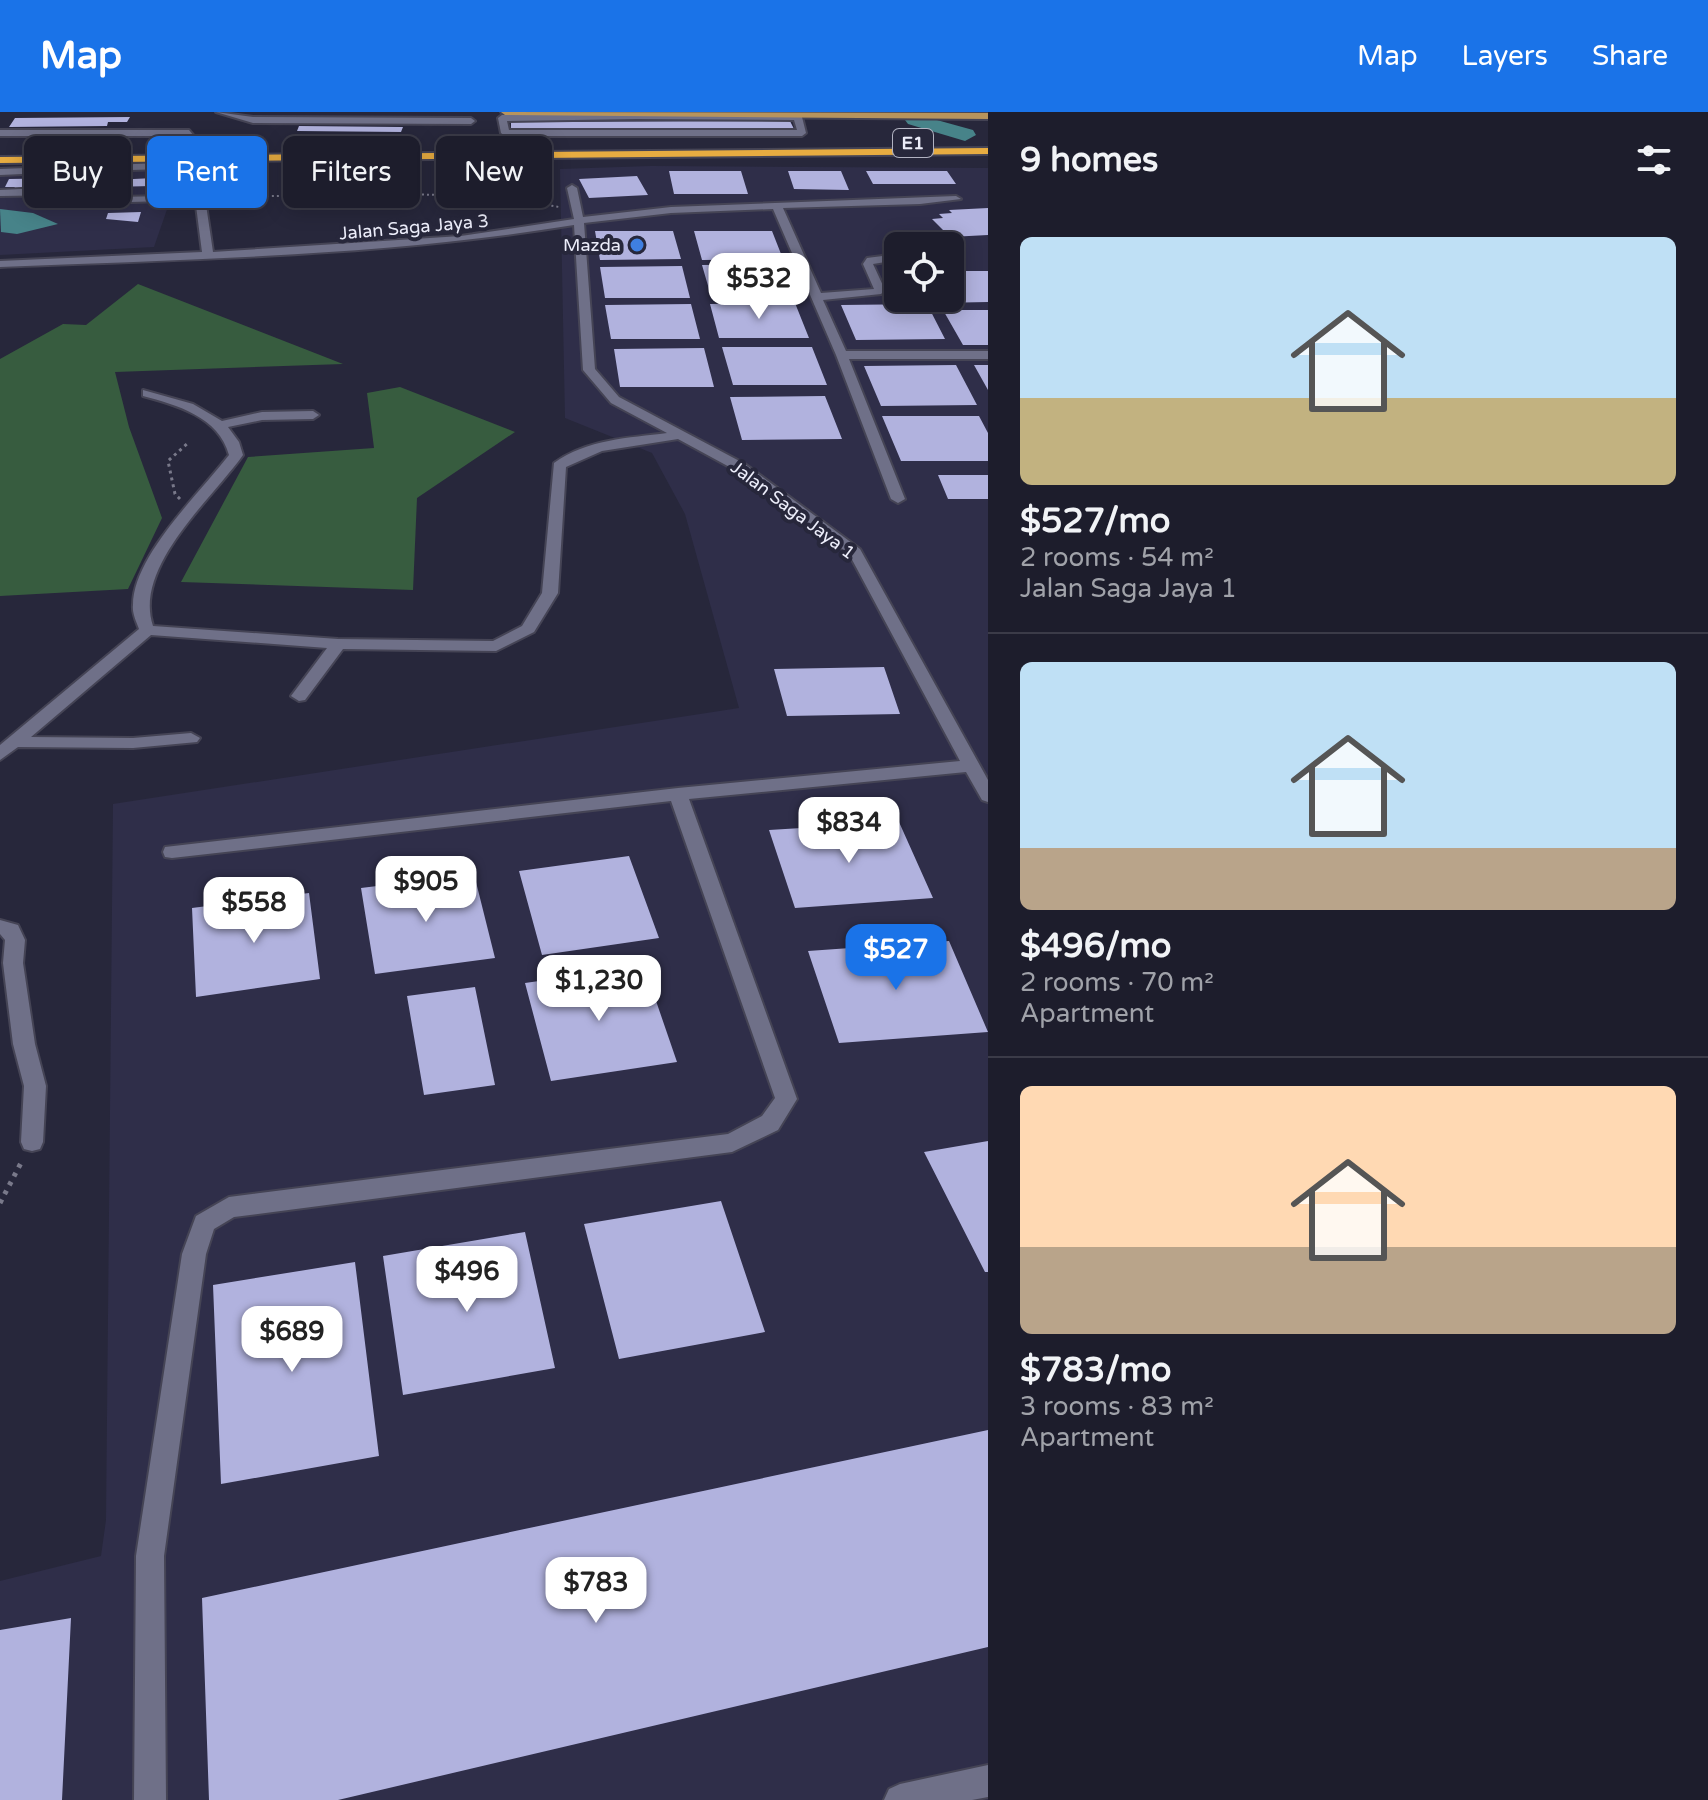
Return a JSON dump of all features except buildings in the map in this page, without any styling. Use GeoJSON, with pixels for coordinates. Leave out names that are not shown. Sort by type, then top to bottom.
{"type":"FeatureCollection","features":[{"type":"Feature","properties":{"kind":"highway"},"geometry":{"type":"LineString","coordinates":[[552,139],[695,143]]}},
{"type":"Feature","properties":{"kind":"highway","name":"E1"},"geometry":{"type":"LineString","coordinates":[[0,151],[988,142]]}},
{"type":"Feature","properties":{"kind":"highway","name":"E1"},"geometry":{"type":"LineString","coordinates":[[267,157],[988,151]]}},
{"type":"Feature","properties":{"kind":"highway","name":"E1"},"geometry":{"type":"LineString","coordinates":[[0,160],[147,158]]}},
{"type":"Feature","properties":{"kind":"main road"},"geometry":{"type":"LineString","coordinates":[[505,112],[988,116]]}},
{"type":"Feature","properties":{"kind":"street"},"geometry":{"type":"LineString","coordinates":[[220,112],[253,120],[425,116],[471,121]]}},
{"type":"Feature","properties":{"kind":"street"},"geometry":{"type":"LineString","coordinates":[[637,115],[798,117],[802,133],[505,133],[502,118],[637,115]]}},
{"type":"Feature","properties":{"kind":"street"},"geometry":{"type":"LineString","coordinates":[[423,132],[425,116]]}},
{"type":"Feature","properties":{"kind":"street"},"geometry":{"type":"LineString","coordinates":[[0,133],[189,133],[191,136]]}},
{"type":"Feature","properties":{"kind":"street"},"geometry":{"type":"LineString","coordinates":[[0,141],[147,141]]}},
{"type":"Feature","properties":{"kind":"street"},"geometry":{"type":"LineString","coordinates":[[0,175],[147,167]]}},
{"type":"Feature","properties":{"kind":"street"},"geometry":{"type":"LineString","coordinates":[[0,175],[70,176],[80,180],[76,187],[8,199]]}},
{"type":"Feature","properties":{"kind":"street","name":"Jalan Saga Jaya 1"},"geometry":{"type":"LineString","coordinates":[[572,188],[578,216],[589,370],[615,400],[740,467],[855,552],[986,788]]}},
{"type":"Feature","properties":{"kind":"street"},"geometry":{"type":"LineString","coordinates":[[0,193],[8,199],[147,198]]}},
{"type":"Feature","properties":{"kind":"street","name":"Jalan Saga Jaya 3"},"geometry":{"type":"LineString","coordinates":[[0,264],[330,251],[513,234],[578,216],[956,199]]}},
{"type":"Feature","properties":{"kind":"street"},"geometry":{"type":"LineString","coordinates":[[777,206],[842,355],[898,499]]}},
{"type":"Feature","properties":{"kind":"street"},"geometry":{"type":"LineString","coordinates":[[201,208],[208,255]]}},
{"type":"Feature","properties":{"kind":"street"},"geometry":{"type":"LineString","coordinates":[[816,297],[877,292],[880,290],[868,264],[871,260],[884,259]]}},
{"type":"Feature","properties":{"kind":"street"},"geometry":{"type":"LineString","coordinates":[[842,355],[988,355]]}},
{"type":"Feature","properties":{"kind":"street"},"geometry":{"type":"LineString","coordinates":[[147,393],[205,413],[221,425],[235,442],[236,455],[148,574],[140,605],[147,630]]}},
{"type":"Feature","properties":{"kind":"street"},"geometry":{"type":"LineString","coordinates":[[221,425],[262,416],[313,415]]}},
{"type":"Feature","properties":{"kind":"street"},"geometry":{"type":"LineString","coordinates":[[0,754],[18,742],[147,630],[338,644],[496,646],[528,629],[550,593],[559,466],[576,453],[680,435]]}},
{"type":"Feature","properties":{"kind":"street"},"geometry":{"type":"LineString","coordinates":[[299,696],[338,644]]}},
{"type":"Feature","properties":{"kind":"street"},"geometry":{"type":"LineString","coordinates":[[18,742],[120,744],[191,738]]}},
{"type":"Feature","properties":{"kind":"street"},"geometry":{"type":"LineString","coordinates":[[172,852],[678,794],[972,766]]}},
{"type":"Feature","properties":{"kind":"street"},"geometry":{"type":"LineString","coordinates":[[150,1800],[150,1556],[194,1254],[204,1223],[229,1207],[732,1143],[770,1123],[786,1099],[678,794]]}},
{"type":"Feature","properties":{"kind":"street"},"geometry":{"type":"LineString","coordinates":[[0,927],[11,930],[15,940],[13,963],[19,1010],[35,1086],[32,1142]]}},
{"type":"Feature","properties":{"kind":"street"},"geometry":{"type":"LineString","coordinates":[[900,1800],[988,1781]]}},
{"type":"Feature","properties":{"kind":"path"},"geometry":{"type":"LineString","coordinates":[[267,197],[426,195],[531,202],[578,216]]}},
{"type":"Feature","properties":{"kind":"path"},"geometry":{"type":"LineString","coordinates":[[189,442],[168,461],[175,494],[193,510]]}},
{"type":"Feature","properties":{"kind":"path"},"geometry":{"type":"LineString","coordinates":[[0,1203],[32,1142]]}},
{"type":"Feature","properties":{"kind":"shaded area"},"geometry":{"type":"Polygon","coordinates":[[[651,166],[988,168],[988,1800],[0,1800],[0,1581],[101,1556],[106,1520],[113,804],[739,708],[685,514],[652,453],[565,418],[560,169],[651,166]]]}},
{"type":"Feature","properties":{"kind":"shaded area"},"geometry":{"type":"Polygon","coordinates":[[[131,170],[147,170],[147,208],[168,208],[154,247],[0,255],[0,174],[24,173],[24,208],[131,208],[131,170]]]}},
{"type":"Feature","properties":{"kind":"shaded area"},"geometry":{"type":"Polygon","coordinates":[[[0,209],[33,213],[58,224],[17,234],[1,232],[0,209]]]}},
{"type":"Feature","properties":{"kind":"shaded area"},"geometry":{"type":"Polygon","coordinates":[[[138,284],[343,364],[115,372],[129,427],[162,518],[128,589],[0,596],[0,359],[63,324],[86,325],[138,284]]]}},
{"type":"Feature","properties":{"kind":"shaded area"},"geometry":{"type":"Polygon","coordinates":[[[400,387],[515,432],[417,498],[413,590],[181,582],[248,457],[374,448],[367,393],[400,387]]]}},
{"type":"Feature","properties":{"kind":"waterway"},"geometry":{"type":"LineString","coordinates":[[915,120],[965,135]]}},
{"type":"Feature","properties":{"kind":"place","name":"Mazda"},"geometry":{"type":"Point","coordinates":[637,245]}}]}
